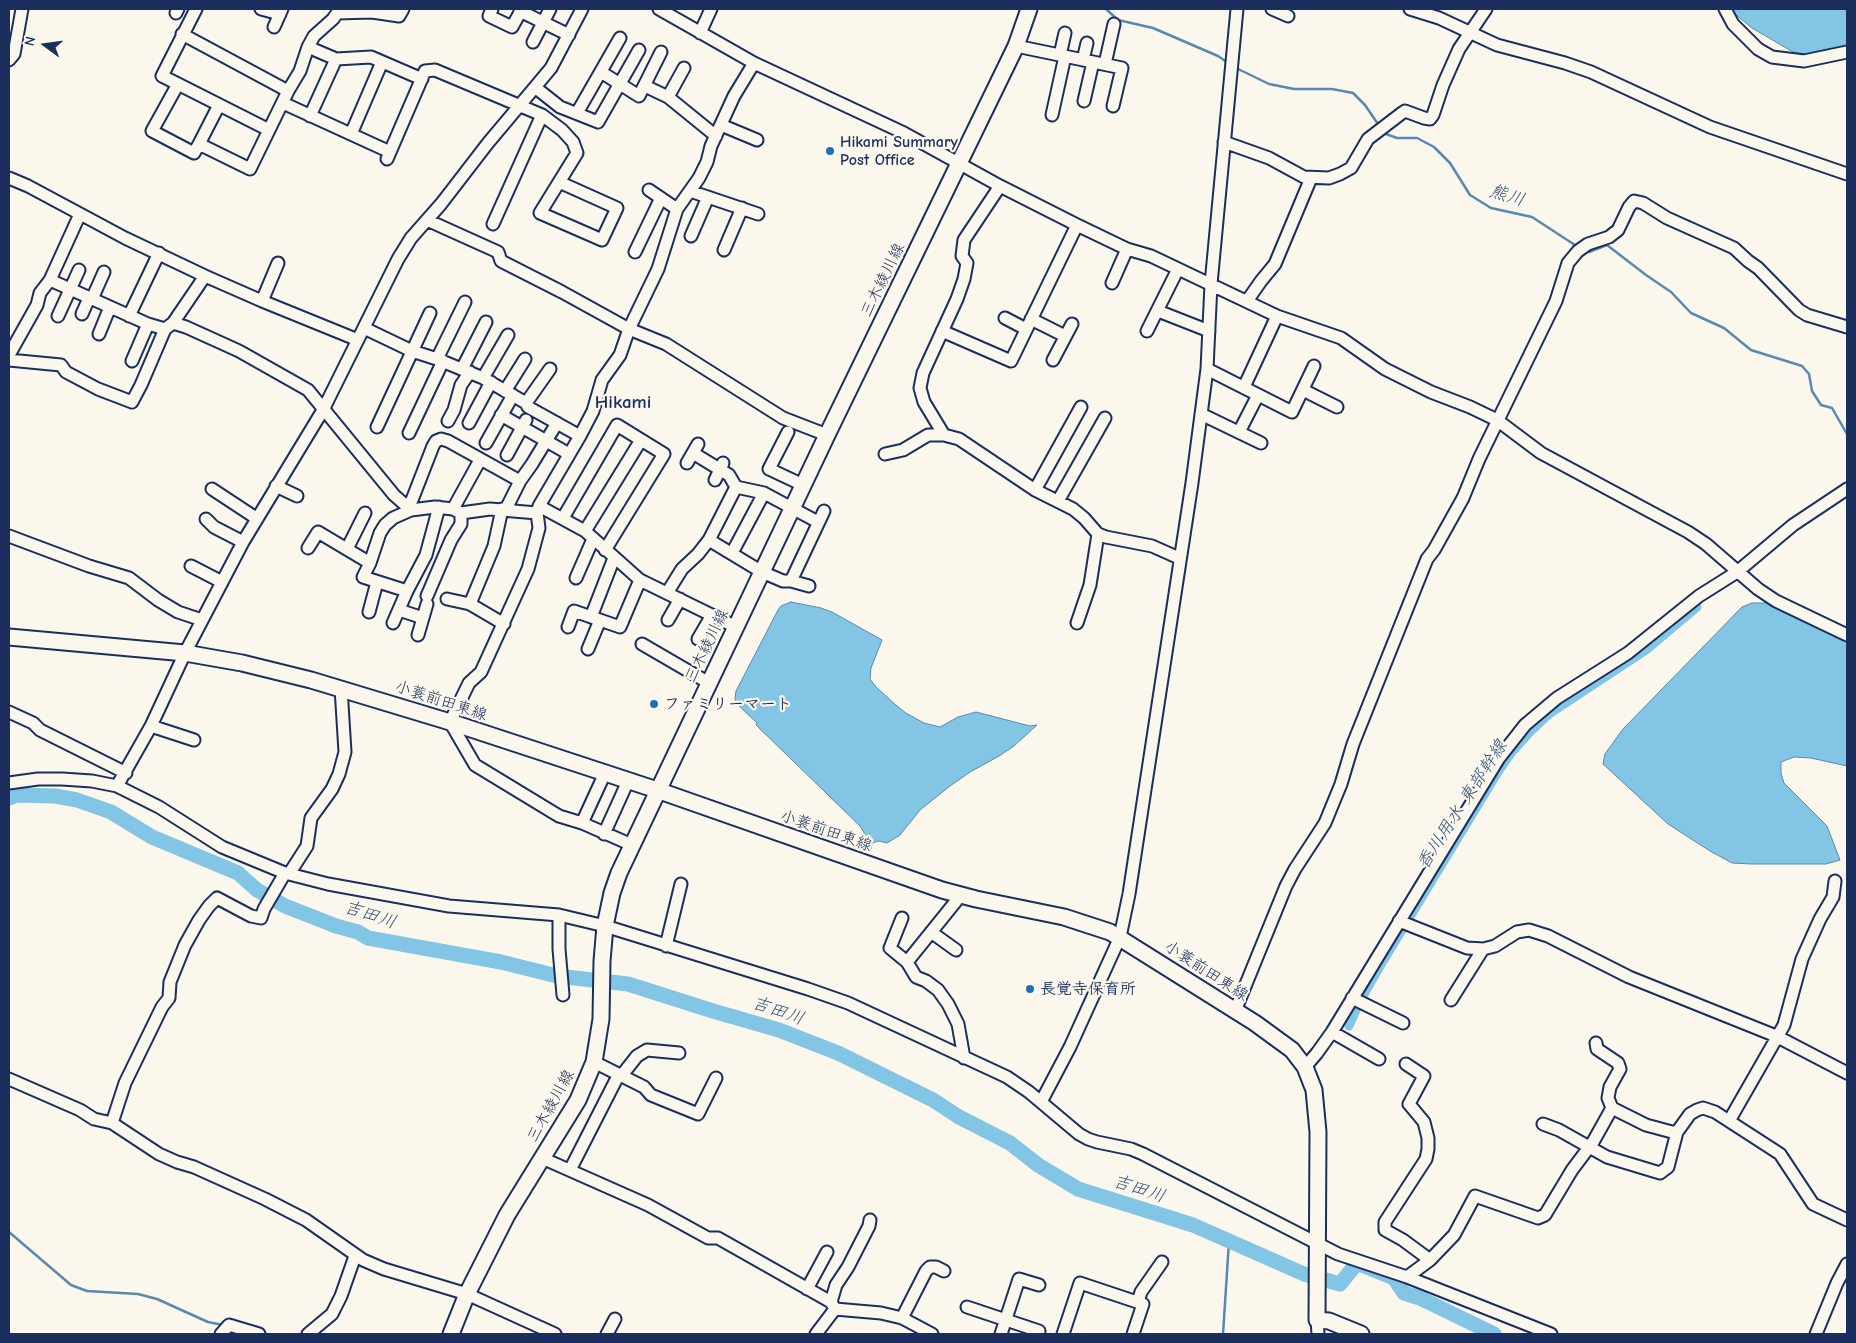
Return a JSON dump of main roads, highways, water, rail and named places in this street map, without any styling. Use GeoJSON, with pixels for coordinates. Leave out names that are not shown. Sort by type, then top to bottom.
{"type":"FeatureCollection","features":[{"type":"Feature","properties":{"kind":"main road","name":"三木綾川線"},"geometry":{"type":"LineString","coordinates":[[451,1334],[467,1294],[507,1215],[578,1100],[594,1062],[601,1019],[605,926],[612,893],[632,845],[827,435],[1016,46],[1029,9]]}},
{"type":"Feature","properties":{"kind":"main road","name":"小蓑前田東線"},"geometry":{"type":"LineString","coordinates":[[9,637],[185,653],[242,663],[340,688],[657,790],[961,895],[1064,917],[1092,925],[1120,937],[1255,1023],[1292,1050],[1304,1067],[1314,1090],[1317,1110],[1317,1320],[1329,1321],[1360,1334]]}},
{"type":"Feature","properties":{"kind":"water"},"geometry":{"type":"Polygon","coordinates":[[[1729,9],[1847,9],[1847,45],[1828,53],[1807,54],[1793,52],[1752,28],[1729,9]]]}},
{"type":"Feature","properties":{"kind":"water"},"geometry":{"type":"Polygon","coordinates":[[[791,602],[832,612],[882,640],[871,668],[870,679],[897,706],[924,723],[940,727],[958,717],[976,712],[1030,726],[1037,725],[1014,746],[970,772],[920,810],[900,835],[887,843],[879,841],[872,843],[871,849],[863,847],[866,836],[860,826],[756,725],[757,723],[737,704],[735,699],[736,691],[778,610],[781,606],[791,602]]]}},
{"type":"Feature","properties":{"kind":"water"},"geometry":{"type":"Polygon","coordinates":[[[1752,603],[1767,603],[1787,614],[1815,623],[1847,640],[1847,766],[1811,758],[1794,757],[1781,762],[1781,773],[1784,783],[1827,826],[1840,860],[1826,864],[1732,863],[1668,824],[1603,764],[1605,754],[1623,729],[1742,607],[1752,603]]]}},
{"type":"Feature","properties":{"kind":"waterway","name":"熊川"},"geometry":{"type":"LineString","coordinates":[[1106,9],[1118,20],[1153,28],[1218,56],[1228,63]]}},
{"type":"Feature","properties":{"kind":"waterway","name":"熊川"},"geometry":{"type":"LineString","coordinates":[[1234,67],[1269,84],[1294,89],[1332,89],[1353,93],[1365,105],[1380,127]]}},
{"type":"Feature","properties":{"kind":"waterway","name":"熊川"},"geometry":{"type":"LineString","coordinates":[[1384,131],[1386,134],[1397,138],[1417,138],[1434,147],[1450,163],[1470,195],[1491,208],[1532,217],[1578,247]]}},
{"type":"Feature","properties":{"kind":"waterway","name":"熊川"},"geometry":{"type":"LineString","coordinates":[[1585,250],[1589,252],[1607,245],[1671,292],[1691,313],[1724,328],[1751,350],[1802,366],[1809,374],[1812,391],[1821,405],[1832,408],[1847,434]]}},
{"type":"Feature","properties":{"kind":"waterway","name":"香川用水 東部幹線"},"geometry":{"type":"LineString","coordinates":[[1349,1026],[1360,1001],[1382,963],[1512,752],[1549,714],[1646,650],[1697,607]]}},
{"type":"Feature","properties":{"kind":"waterway","name":"吉田川"},"geometry":{"type":"LineString","coordinates":[[9,798],[17,795],[55,796],[77,800],[111,812],[152,837],[238,873],[257,890],[285,906],[336,926],[358,932],[368,938],[501,962],[557,976],[628,984],[779,1030],[838,1053],[933,1100],[959,1117],[1010,1143],[1038,1165],[1078,1189],[1193,1225],[1304,1274],[1340,1284],[1357,1263],[1394,1278],[1404,1293],[1420,1298],[1494,1334]]}},
{"type":"Feature","properties":{"kind":"waterway"},"geometry":{"type":"LineString","coordinates":[[9,1232],[71,1285],[87,1291],[138,1294],[157,1299],[208,1322],[223,1325]]}},
{"type":"Feature","properties":{"kind":"waterway"},"geometry":{"type":"LineString","coordinates":[[1223,1334],[1229,1241]]}},
{"type":"Feature","properties":{"kind":"place","name":"Hikami Summary Post Office"},"geometry":{"type":"Point","coordinates":[830,151]}},
{"type":"Feature","properties":{"kind":"place","name":"ファミリーマート"},"geometry":{"type":"Point","coordinates":[654,704]}},
{"type":"Feature","properties":{"kind":"place","name":"長覚寺保育所"},"geometry":{"type":"Point","coordinates":[1030,989]}},
{"type":"Feature","properties":{"kind":"district","name":"Hikami"},"geometry":{"type":"Point","coordinates":[623,403]}}]}
